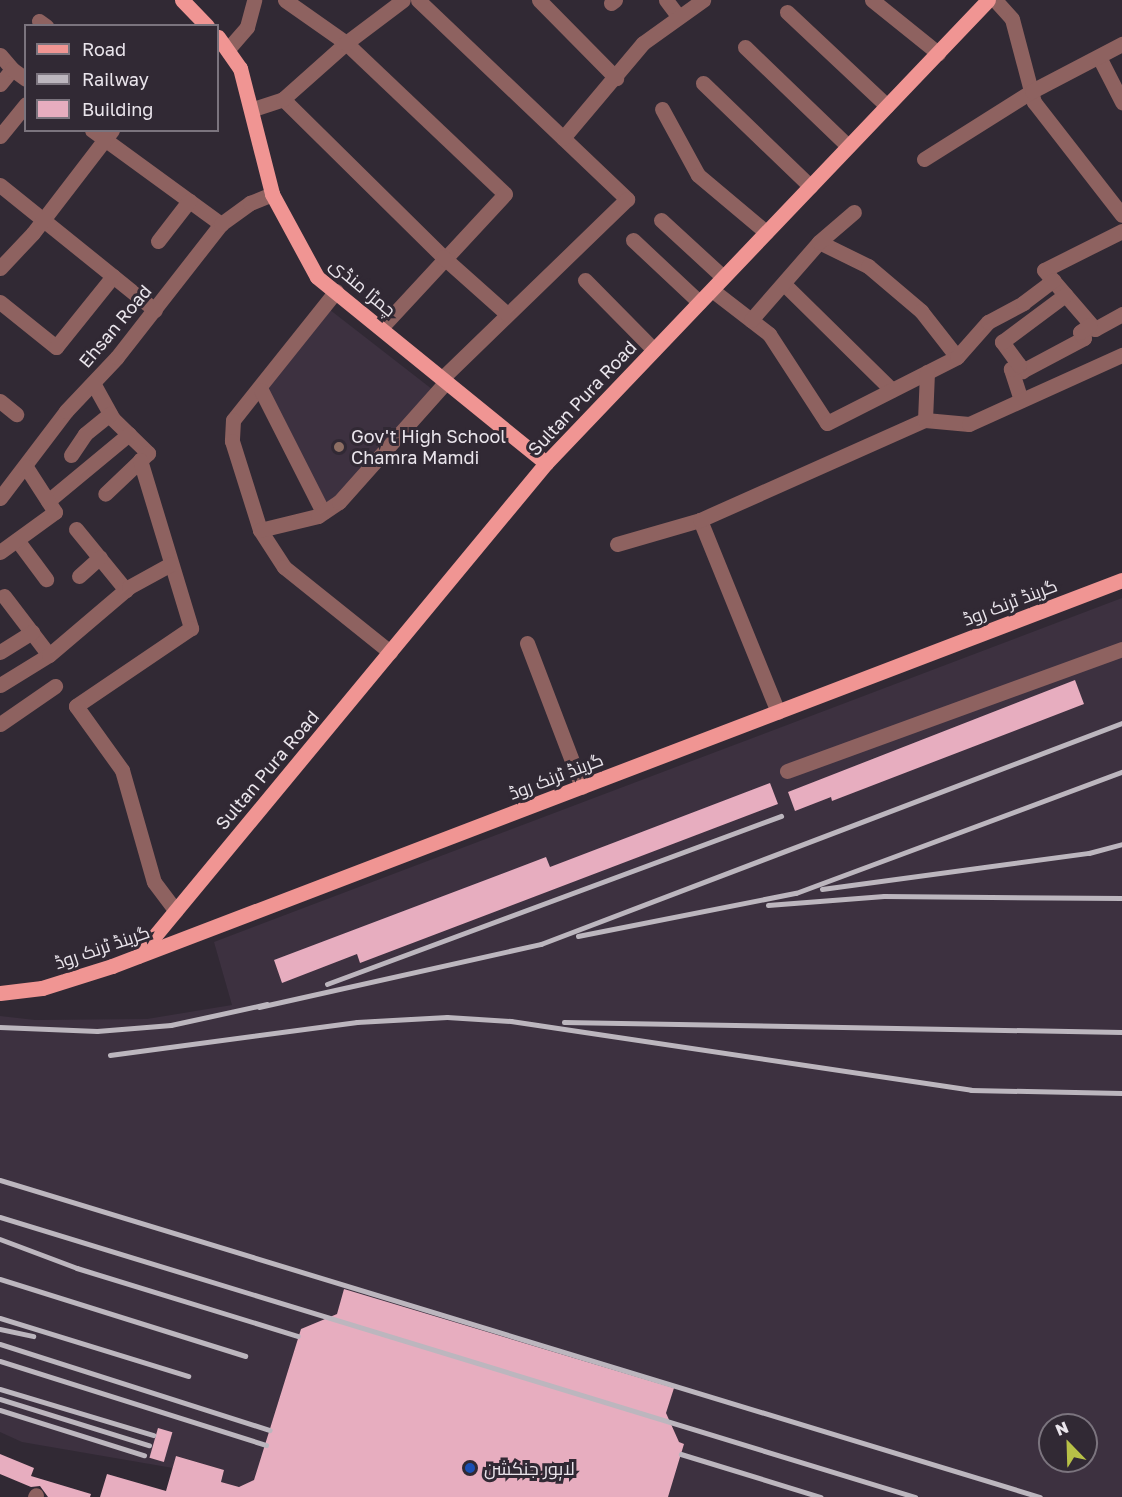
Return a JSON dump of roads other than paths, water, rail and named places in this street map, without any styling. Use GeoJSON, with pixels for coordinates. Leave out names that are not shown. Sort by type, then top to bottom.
{"type":"FeatureCollection","features":[{"type":"Feature","properties":{"kind":"main road"},"geometry":{"type":"LineString","coordinates":[[182,0],[202,24]]}},
{"type":"Feature","properties":{"kind":"main road","name":"Sultan Pura Road"},"geometry":{"type":"LineString","coordinates":[[138,956],[546,463],[988,0]]}},
{"type":"Feature","properties":{"kind":"main road","name":"چمڑا منڈی"},"geometry":{"type":"LineString","coordinates":[[223,43],[240,68],[254,109],[273,194],[298,247],[317,277],[546,463]]}},
{"type":"Feature","properties":{"kind":"main road","name":"گرینڈ ٹرنک روڈ"},"geometry":{"type":"LineString","coordinates":[[0,993],[42,988],[138,956],[1122,580]]}},
{"type":"Feature","properties":{"kind":"street"},"geometry":{"type":"LineString","coordinates":[[223,43],[247,27],[254,0]]}},
{"type":"Feature","properties":{"kind":"street"},"geometry":{"type":"LineString","coordinates":[[285,0],[346,43],[505,194],[443,257],[381,328]]}},
{"type":"Feature","properties":{"kind":"street"},"geometry":{"type":"LineString","coordinates":[[254,109],[283,99],[346,43],[403,0]]}},
{"type":"Feature","properties":{"kind":"street"},"geometry":{"type":"LineString","coordinates":[[260,530],[323,512],[339,502],[444,380],[507,314],[627,199],[418,0]]}},
{"type":"Feature","properties":{"kind":"street"},"geometry":{"type":"LineString","coordinates":[[539,0],[616,78]]}},
{"type":"Feature","properties":{"kind":"street"},"geometry":{"type":"LineString","coordinates":[[666,0],[679,17]]}},
{"type":"Feature","properties":{"kind":"street"},"geometry":{"type":"LineString","coordinates":[[563,138],[616,78],[643,43],[703,0]]}},
{"type":"Feature","properties":{"kind":"street"},"geometry":{"type":"LineString","coordinates":[[872,0],[938,52]]}},
{"type":"Feature","properties":{"kind":"street"},"geometry":{"type":"LineString","coordinates":[[995,0],[1012,19],[1034,102],[1122,215]]}},
{"type":"Feature","properties":{"kind":"street"},"geometry":{"type":"LineString","coordinates":[[787,12],[887,106]]}},
{"type":"Feature","properties":{"kind":"street"},"geometry":{"type":"LineString","coordinates":[[924,159],[1032,91],[1122,44]]}},
{"type":"Feature","properties":{"kind":"street"},"geometry":{"type":"LineString","coordinates":[[745,47],[848,146]]}},
{"type":"Feature","properties":{"kind":"street"},"geometry":{"type":"LineString","coordinates":[[0,55],[12,69],[24,78]]}},
{"type":"Feature","properties":{"kind":"street"},"geometry":{"type":"LineString","coordinates":[[1099,57],[1122,102]]}},
{"type":"Feature","properties":{"kind":"street"},"geometry":{"type":"LineString","coordinates":[[0,84],[12,69]]}},
{"type":"Feature","properties":{"kind":"street"},"geometry":{"type":"LineString","coordinates":[[704,83],[810,186]]}},
{"type":"Feature","properties":{"kind":"street"},"geometry":{"type":"LineString","coordinates":[[283,99],[443,257],[507,314]]}},
{"type":"Feature","properties":{"kind":"street"},"geometry":{"type":"LineString","coordinates":[[0,136],[24,106]]}},
{"type":"Feature","properties":{"kind":"street"},"geometry":{"type":"LineString","coordinates":[[662,109],[698,175],[766,232]]}},
{"type":"Feature","properties":{"kind":"street"},"geometry":{"type":"LineString","coordinates":[[0,268],[43,220],[108,135],[221,224]]}},
{"type":"Feature","properties":{"kind":"street"},"geometry":{"type":"LineString","coordinates":[[0,185],[155,310]]}},
{"type":"Feature","properties":{"kind":"street","name":"Ehsan Road"},"geometry":{"type":"LineString","coordinates":[[1,497],[26,467],[66,411],[155,310],[221,224],[250,203],[273,194]]}},
{"type":"Feature","properties":{"kind":"street"},"geometry":{"type":"LineString","coordinates":[[158,241],[189,201]]}},
{"type":"Feature","properties":{"kind":"street"},"geometry":{"type":"LineString","coordinates":[[751,320],[819,242],[854,212]]}},
{"type":"Feature","properties":{"kind":"street"},"geometry":{"type":"LineString","coordinates":[[661,220],[723,278]]}},
{"type":"Feature","properties":{"kind":"street"},"geometry":{"type":"LineString","coordinates":[[1122,231],[1044,270],[1095,330],[1122,314]]}},
{"type":"Feature","properties":{"kind":"street"},"geometry":{"type":"LineString","coordinates":[[633,240],[699,302]]}},
{"type":"Feature","properties":{"kind":"street"},"geometry":{"type":"LineString","coordinates":[[819,242],[877,274],[921,311],[957,357]]}},
{"type":"Feature","properties":{"kind":"street"},"geometry":{"type":"LineString","coordinates":[[0,302],[56,347],[113,276]]}},
{"type":"Feature","properties":{"kind":"street"},"geometry":{"type":"LineString","coordinates":[[585,280],[654,350]]}},
{"type":"Feature","properties":{"kind":"street"},"geometry":{"type":"LineString","coordinates":[[712,290],[769,334],[827,423],[957,357],[988,322],[1023,303],[1053,280]]}},
{"type":"Feature","properties":{"kind":"street"},"geometry":{"type":"LineString","coordinates":[[784,284],[892,390]]}},
{"type":"Feature","properties":{"kind":"street"},"geometry":{"type":"LineString","coordinates":[[336,291],[278,362],[261,390],[233,420],[232,441],[260,530],[284,567],[390,652]]}},
{"type":"Feature","properties":{"kind":"street"},"geometry":{"type":"LineString","coordinates":[[1065,294],[1002,342],[1022,371],[1084,338],[1080,333],[1090,325]]}},
{"type":"Feature","properties":{"kind":"street"},"geometry":{"type":"LineString","coordinates":[[617,544],[700,520],[897,430],[925,420],[969,424],[1122,354]]}},
{"type":"Feature","properties":{"kind":"street"},"geometry":{"type":"LineString","coordinates":[[1019,365],[1011,369],[1021,400]]}},
{"type":"Feature","properties":{"kind":"street"},"geometry":{"type":"LineString","coordinates":[[925,420],[927,372]]}},
{"type":"Feature","properties":{"kind":"street"},"geometry":{"type":"LineString","coordinates":[[93,383],[110,414],[148,453],[105,494]]}},
{"type":"Feature","properties":{"kind":"street"},"geometry":{"type":"LineString","coordinates":[[261,390],[323,512]]}},
{"type":"Feature","properties":{"kind":"street"},"geometry":{"type":"LineString","coordinates":[[0,401],[16,414]]}},
{"type":"Feature","properties":{"kind":"street"},"geometry":{"type":"LineString","coordinates":[[70,455],[85,434],[110,414]]}},
{"type":"Feature","properties":{"kind":"street"},"geometry":{"type":"LineString","coordinates":[[48,501],[129,434]]}},
{"type":"Feature","properties":{"kind":"street"},"geometry":{"type":"LineString","coordinates":[[140,460],[191,628],[76,706],[122,770],[154,882],[176,911]]}},
{"type":"Feature","properties":{"kind":"street"},"geometry":{"type":"LineString","coordinates":[[0,552],[56,512],[26,467]]}},
{"type":"Feature","properties":{"kind":"street"},"geometry":{"type":"LineString","coordinates":[[700,520],[778,712]]}},
{"type":"Feature","properties":{"kind":"street"},"geometry":{"type":"LineString","coordinates":[[76,528],[126,590]]}},
{"type":"Feature","properties":{"kind":"street"},"geometry":{"type":"LineString","coordinates":[[17,540],[46,579]]}},
{"type":"Feature","properties":{"kind":"street"},"geometry":{"type":"LineString","coordinates":[[80,576],[100,557]]}},
{"type":"Feature","properties":{"kind":"street"},"geometry":{"type":"LineString","coordinates":[[0,685],[49,655],[126,590],[171,564]]}},
{"type":"Feature","properties":{"kind":"street"},"geometry":{"type":"LineString","coordinates":[[4,596],[49,655]]}},
{"type":"Feature","properties":{"kind":"street"},"geometry":{"type":"LineString","coordinates":[[0,652],[32,632]]}},
{"type":"Feature","properties":{"kind":"street"},"geometry":{"type":"LineString","coordinates":[[527,643],[582,787]]}},
{"type":"Feature","properties":{"kind":"street"},"geometry":{"type":"LineString","coordinates":[[787,771],[1122,649]]}},
{"type":"Feature","properties":{"kind":"street"},"geometry":{"type":"LineString","coordinates":[[0,724],[55,686]]}},
{"type":"Feature","properties":{"kind":"railway"},"geometry":{"type":"LineString","coordinates":[[259,1007],[541,944],[1122,723]]}},
{"type":"Feature","properties":{"kind":"railway"},"geometry":{"type":"LineString","coordinates":[[578,936],[796,893],[1122,772]]}},
{"type":"Feature","properties":{"kind":"railway"},"geometry":{"type":"LineString","coordinates":[[327,984],[781,816]]}},
{"type":"Feature","properties":{"kind":"railway"},"geometry":{"type":"LineString","coordinates":[[822,889],[1089,853],[1122,844]]}},
{"type":"Feature","properties":{"kind":"railway"},"geometry":{"type":"LineString","coordinates":[[768,905],[884,896],[1122,898]]}},
{"type":"Feature","properties":{"kind":"railway"},"geometry":{"type":"LineString","coordinates":[[0,1027],[97,1031],[171,1025],[267,1004]]}},
{"type":"Feature","properties":{"kind":"railway"},"geometry":{"type":"LineString","coordinates":[[110,1055],[357,1022],[447,1017],[511,1021],[971,1090],[1122,1093]]}},
{"type":"Feature","properties":{"kind":"railway"},"geometry":{"type":"LineString","coordinates":[[564,1022],[1122,1032]]}},
{"type":"Feature","properties":{"kind":"railway"},"geometry":{"type":"LineString","coordinates":[[0,1180],[1040,1497]]}},
{"type":"Feature","properties":{"kind":"railway"},"geometry":{"type":"LineString","coordinates":[[0,1217],[915,1497]]}},
{"type":"Feature","properties":{"kind":"railway"},"geometry":{"type":"LineString","coordinates":[[0,1239],[77,1268],[298,1336]]}},
{"type":"Feature","properties":{"kind":"railway"},"geometry":{"type":"LineString","coordinates":[[0,1279],[245,1356]]}},
{"type":"Feature","properties":{"kind":"railway"},"geometry":{"type":"LineString","coordinates":[[0,1318],[188,1376]]}},
{"type":"Feature","properties":{"kind":"railway"},"geometry":{"type":"LineString","coordinates":[[0,1329],[33,1336]]}},
{"type":"Feature","properties":{"kind":"railway"},"geometry":{"type":"LineString","coordinates":[[0,1344],[270,1430]]}},
{"type":"Feature","properties":{"kind":"railway"},"geometry":{"type":"LineString","coordinates":[[0,1361],[266,1445]]}},
{"type":"Feature","properties":{"kind":"railway"},"geometry":{"type":"LineString","coordinates":[[0,1389],[153,1435]]}},
{"type":"Feature","properties":{"kind":"railway"},"geometry":{"type":"LineString","coordinates":[[0,1399],[149,1445]]}},
{"type":"Feature","properties":{"kind":"railway"},"geometry":{"type":"LineString","coordinates":[[0,1410],[144,1455]]}},
{"type":"Feature","properties":{"kind":"railway"},"geometry":{"type":"LineString","coordinates":[[681,1454],[821,1497]]}},
{"type":"Feature","properties":{"kind":"place","name":"Gov't High School Chamra Mamdi"},"geometry":{"type":"Point","coordinates":[339,447]}},
{"type":"Feature","properties":{"kind":"place","name":"لاہور جنکشن"},"geometry":{"type":"Point","coordinates":[470,1468]}}]}
